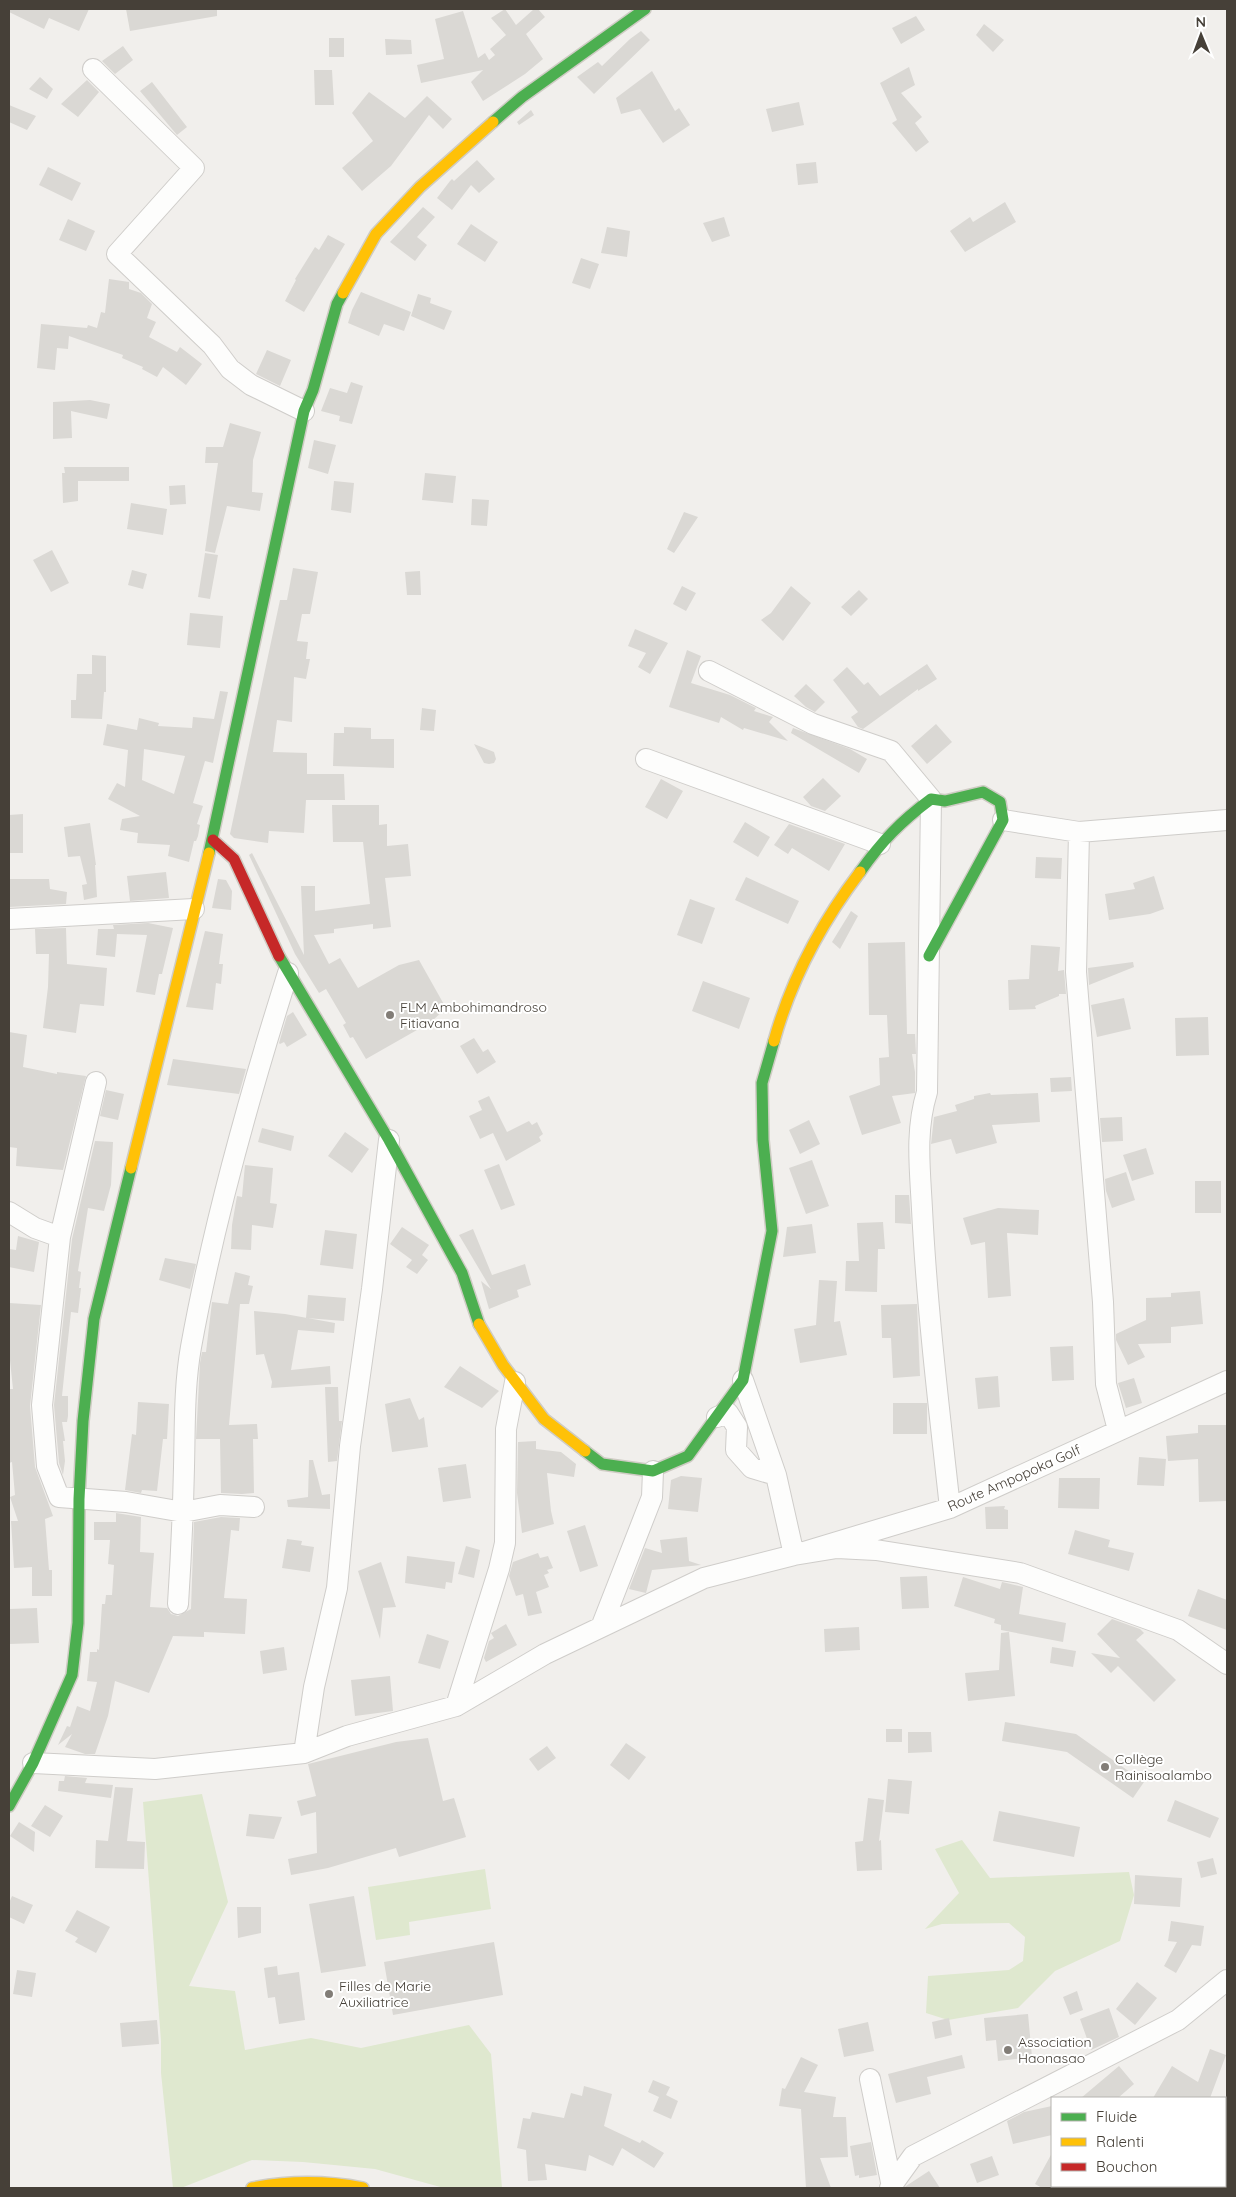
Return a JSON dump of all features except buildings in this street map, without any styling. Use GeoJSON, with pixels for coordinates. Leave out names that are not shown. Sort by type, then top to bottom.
{"type":"FeatureCollection","features":[{"type":"Feature","properties":{"kind":"street"},"geometry":{"type":"LineString","coordinates":[[9,1806],[25,1765],[72,1675],[78,1623],[79,1499],[83,1421],[94,1319],[194,909],[214,840],[304,411],[313,390],[337,304],[376,234],[420,188],[522,97],[645,9]]}},
{"type":"Feature","properties":{"kind":"street"},"geometry":{"type":"LineString","coordinates":[[93,69],[194,168],[117,254],[212,346],[230,369],[251,384],[304,411]]}},
{"type":"Feature","properties":{"kind":"street"},"geometry":{"type":"LineString","coordinates":[[709,671],[806,721],[891,751],[931,799],[945,802],[983,792],[1000,802],[1003,820],[929,956]]}},
{"type":"Feature","properties":{"kind":"street"},"geometry":{"type":"LineString","coordinates":[[646,759],[880,844]]}},
{"type":"Feature","properties":{"kind":"street"},"geometry":{"type":"LineString","coordinates":[[214,840],[234,859],[288,973],[389,1140],[462,1273],[476,1320],[503,1365],[544,1419],[602,1464],[653,1471],[688,1456],[742,1380],[772,1231],[763,1140],[762,1083],[780,1018],[813,943],[844,894],[880,844],[903,820],[931,799]]}},
{"type":"Feature","properties":{"kind":"street"},"geometry":{"type":"LineString","coordinates":[[931,799],[927,1092],[921,1111],[918,1148],[924,1264],[950,1508]]}},
{"type":"Feature","properties":{"kind":"street"},"geometry":{"type":"LineString","coordinates":[[1003,820],[1079,832],[1227,820]]}},
{"type":"Feature","properties":{"kind":"street"},"geometry":{"type":"LineString","coordinates":[[1079,832],[1076,972],[1104,1302],[1106,1384],[1118,1430]]}},
{"type":"Feature","properties":{"kind":"street"},"geometry":{"type":"LineString","coordinates":[[9,919],[194,909]]}},
{"type":"Feature","properties":{"kind":"street"},"geometry":{"type":"LineString","coordinates":[[178,1604],[183,1512],[186,1392],[191,1347],[224,1192],[288,973]]}},
{"type":"Feature","properties":{"kind":"street"},"geometry":{"type":"LineString","coordinates":[[96,1082],[60,1237],[42,1405],[47,1466],[59,1497],[126,1502],[183,1512],[220,1505],[254,1507]]}},
{"type":"Feature","properties":{"kind":"street"},"geometry":{"type":"LineString","coordinates":[[304,1753],[314,1687],[337,1588],[350,1446],[372,1289],[389,1140]]}},
{"type":"Feature","properties":{"kind":"street"},"geometry":{"type":"LineString","coordinates":[[9,1212],[35,1228],[60,1237]]}},
{"type":"Feature","properties":{"kind":"street"},"geometry":{"type":"LineString","coordinates":[[742,1380],[776,1475],[794,1555]]}},
{"type":"Feature","properties":{"kind":"street","name":"Route Ampopoka Golf"},"geometry":{"type":"LineString","coordinates":[[794,1555],[950,1508],[1227,1380]]}},
{"type":"Feature","properties":{"kind":"street"},"geometry":{"type":"LineString","coordinates":[[456,1706],[499,1569],[505,1543],[506,1429],[516,1382]]}},
{"type":"Feature","properties":{"kind":"street"},"geometry":{"type":"LineString","coordinates":[[717,1417],[728,1413],[737,1427],[736,1450],[752,1468],[776,1475]]}},
{"type":"Feature","properties":{"kind":"street"},"geometry":{"type":"LineString","coordinates":[[602,1625],[652,1497],[653,1471]]}},
{"type":"Feature","properties":{"kind":"street"},"geometry":{"type":"LineString","coordinates":[[25,1765],[155,1770],[304,1753],[347,1736],[456,1706],[545,1654],[602,1625],[704,1578],[794,1555],[837,1548],[876,1550],[1020,1573],[1178,1630],[1227,1664]]}},
{"type":"Feature","properties":{"kind":"street"},"geometry":{"type":"LineString","coordinates":[[891,2188],[913,2156],[1178,2020],[1227,1980]]}},
{"type":"Feature","properties":{"kind":"street"},"geometry":{"type":"LineString","coordinates":[[870,2079],[891,2188]]}},
{"type":"Feature","properties":{"kind":"street"},"geometry":{"type":"LineString","coordinates":[[253,2188],[345,2184],[363,2188]]}},
{"type":"Feature","properties":{"kind":"green space"},"geometry":{"type":"Polygon","coordinates":[[[202,1794],[228,1902],[189,1986],[235,1991],[245,2050],[311,2038],[361,2048],[469,2025],[491,2054],[502,2188],[444,2188],[375,2169],[303,2162],[252,2160],[181,2188],[173,2188],[161,2073],[161,2041],[143,1802],[202,1794]]]}},
{"type":"Feature","properties":{"kind":"green space"},"geometry":{"type":"Polygon","coordinates":[[[962,1840],[990,1878],[1129,1872],[1134,1895],[1120,1941],[1055,1971],[1018,2008],[948,2020],[926,2013],[928,1976],[1009,1970],[1023,1961],[1025,1937],[1009,1923],[942,1924],[925,1929],[959,1893],[935,1849],[962,1840]]]}},
{"type":"Feature","properties":{"kind":"green space"},"geometry":{"type":"Polygon","coordinates":[[[485,1869],[491,1909],[409,1922],[410,1935],[376,1940],[368,1887],[485,1869]]]}},
{"type":"Feature","properties":{"kind":"traffic: fast"},"geometry":{"type":"LineString","coordinates":[[493,122],[522,97],[645,9]]}},
{"type":"Feature","properties":{"kind":"traffic: fast"},"geometry":{"type":"LineString","coordinates":[[209,853],[304,411],[313,390],[337,304],[343,293]]}},
{"type":"Feature","properties":{"kind":"traffic: fast"},"geometry":{"type":"LineString","coordinates":[[860,872],[892,832],[931,799],[945,801],[983,792],[1000,802],[1003,820],[929,956]]}},
{"type":"Feature","properties":{"kind":"traffic: fast"},"geometry":{"type":"LineString","coordinates":[[279,956],[389,1140],[462,1273],[479,1324]]}},
{"type":"Feature","properties":{"kind":"traffic: fast"},"geometry":{"type":"LineString","coordinates":[[585,1451],[602,1464],[653,1471],[688,1456],[743,1380],[772,1231],[763,1140],[762,1083],[774,1041]]}},
{"type":"Feature","properties":{"kind":"traffic: fast"},"geometry":{"type":"LineString","coordinates":[[9,1806],[33,1763],[72,1675],[78,1623],[79,1499],[83,1421],[94,1319],[131,1168]]}},
{"type":"Feature","properties":{"kind":"traffic: slow"},"geometry":{"type":"LineString","coordinates":[[343,293],[376,234],[420,187],[493,122]]}},
{"type":"Feature","properties":{"kind":"traffic: slow"},"geometry":{"type":"LineString","coordinates":[[131,1168],[209,853]]}},
{"type":"Feature","properties":{"kind":"traffic: slow"},"geometry":{"type":"LineString","coordinates":[[774,1041],[789,996],[809,952],[833,911],[860,872]]}},
{"type":"Feature","properties":{"kind":"traffic: slow"},"geometry":{"type":"LineString","coordinates":[[479,1324],[503,1365],[544,1419],[585,1451]]}},
{"type":"Feature","properties":{"kind":"traffic: slow"},"geometry":{"type":"LineString","coordinates":[[252,2188],[279,2184],[308,2183],[336,2184],[363,2188]]}},
{"type":"Feature","properties":{"kind":"traffic: jam"},"geometry":{"type":"LineString","coordinates":[[213,840],[234,859],[279,956]]}},
{"type":"Feature","properties":{"kind":"place","name":"FLM Ambohimandroso Fitiavana"},"geometry":{"type":"Point","coordinates":[390,1015]}},
{"type":"Feature","properties":{"kind":"place","name":"Collège Rainisoalambo"},"geometry":{"type":"Point","coordinates":[1105,1767]}},
{"type":"Feature","properties":{"kind":"place","name":"Filles de Marie Auxiliatrice"},"geometry":{"type":"Point","coordinates":[329,1994]}},
{"type":"Feature","properties":{"kind":"place","name":"Association Haonasao"},"geometry":{"type":"Point","coordinates":[1008,2050]}}]}
